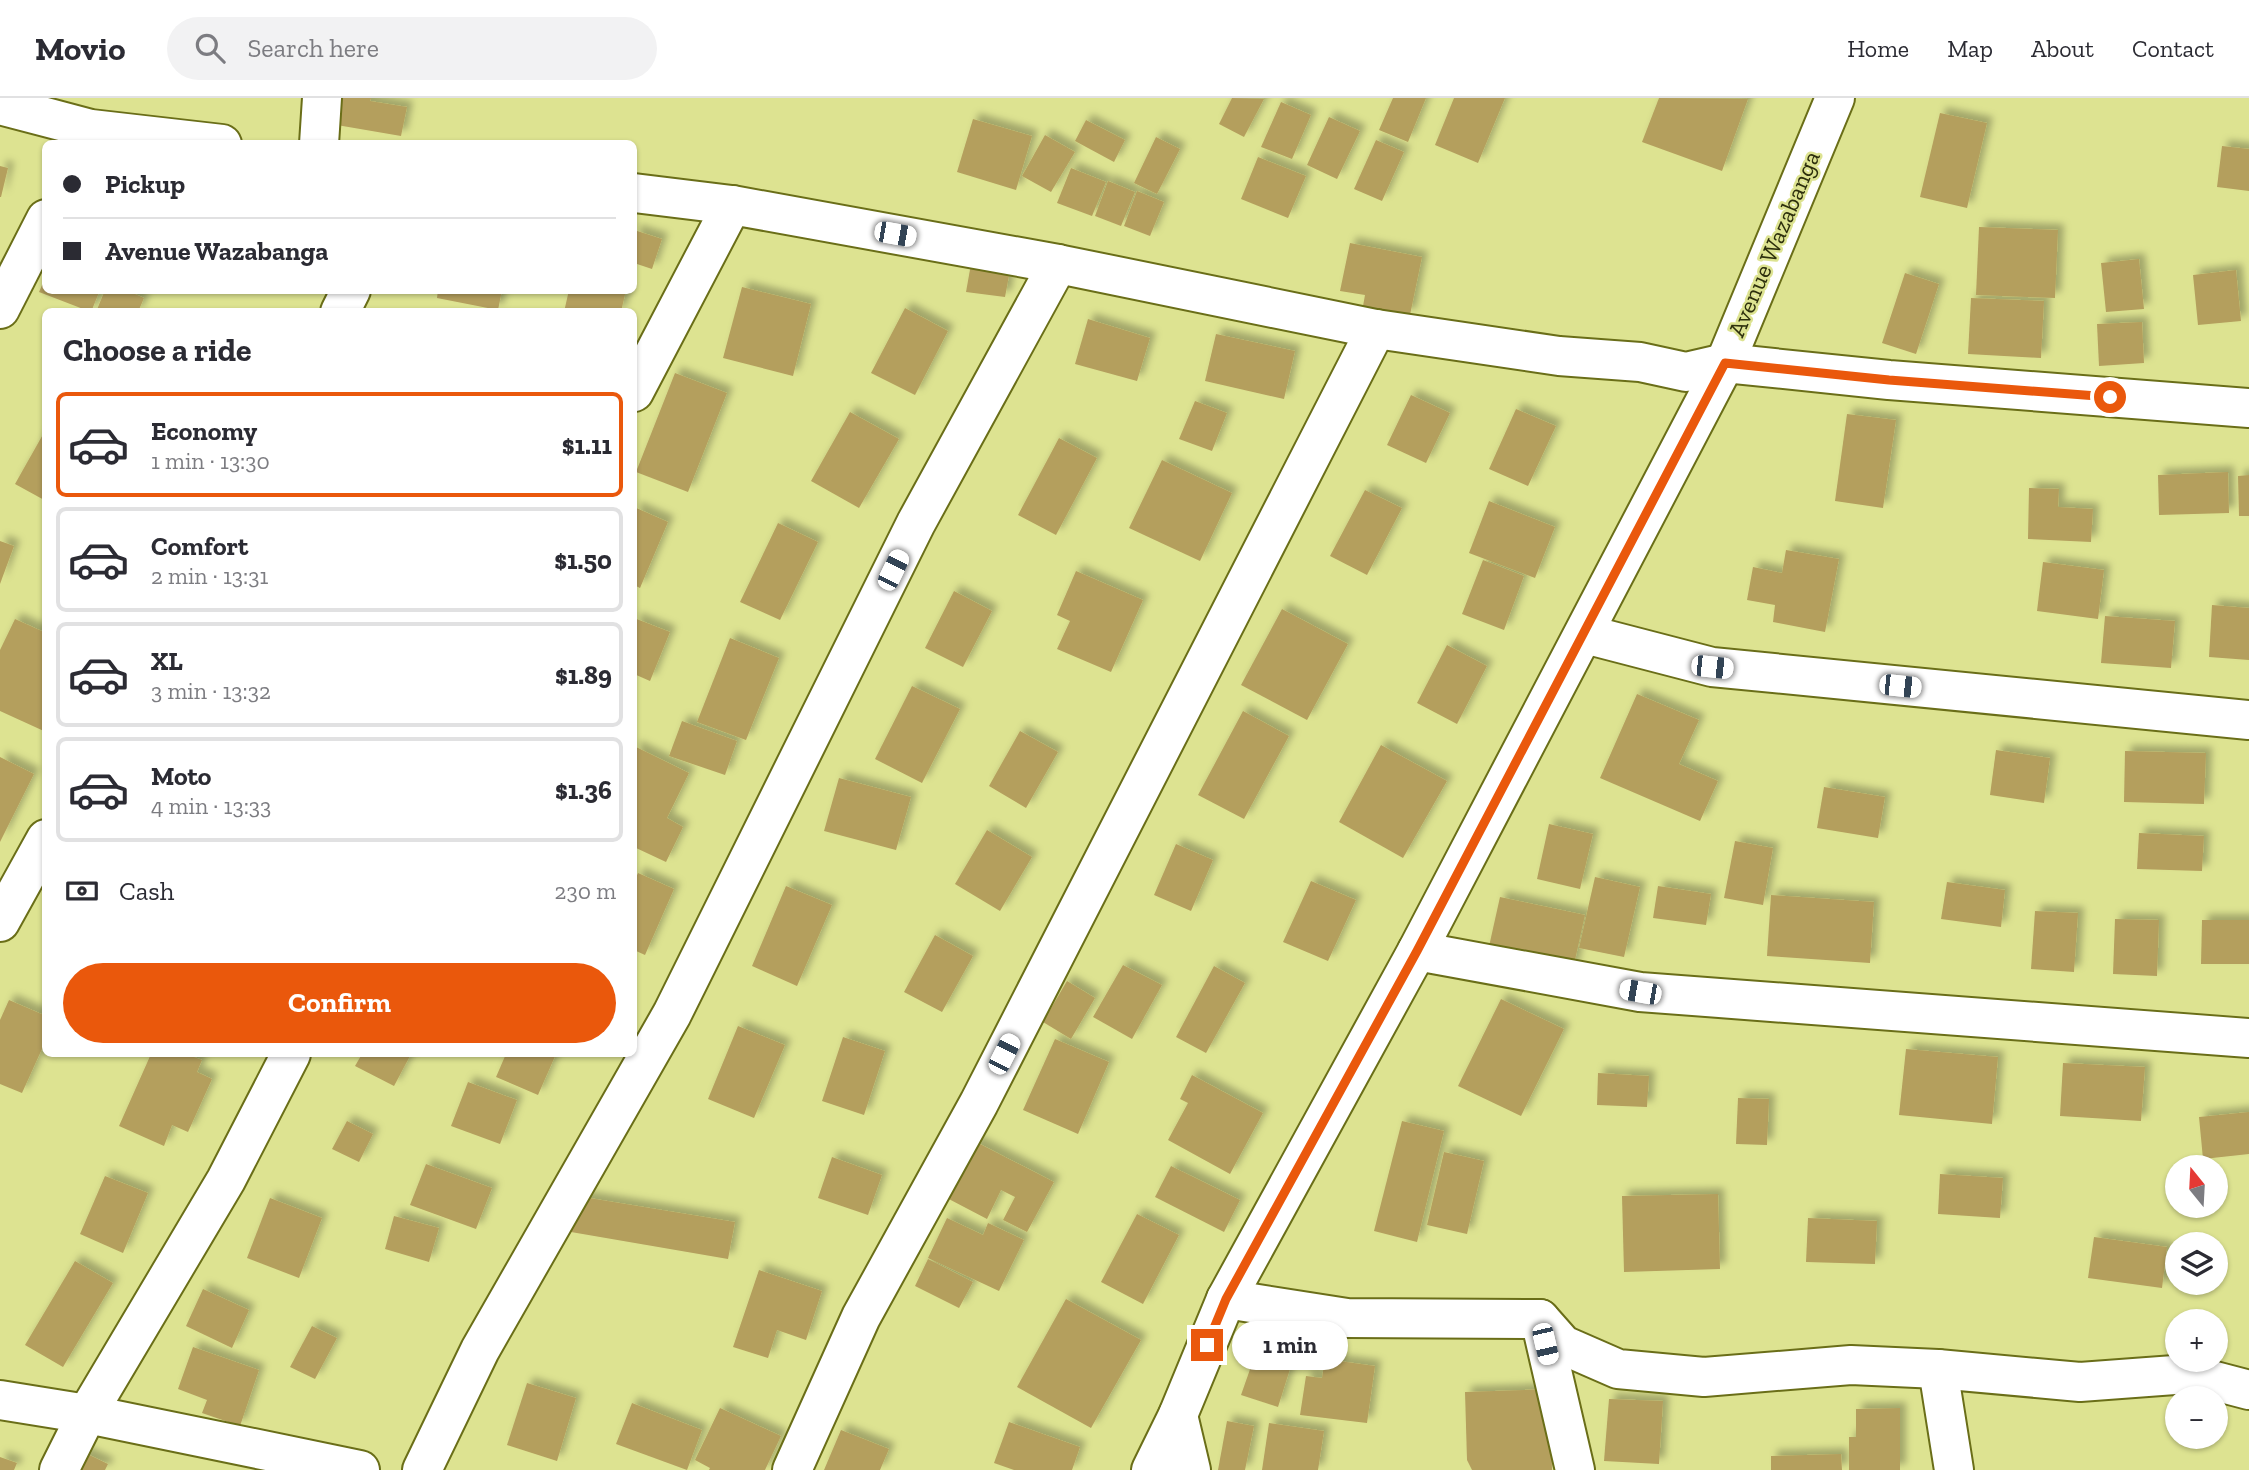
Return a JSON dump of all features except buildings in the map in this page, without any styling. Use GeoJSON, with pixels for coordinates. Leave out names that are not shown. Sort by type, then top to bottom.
{"type":"FeatureCollection","features":[{"type":"Feature","properties":{"kind":"street"},"geometry":{"type":"LineString","coordinates":[[319,140],[322,98]]}},
{"type":"Feature","properties":{"kind":"street","name":"Avenue Wazabanga"},"geometry":{"type":"LineString","coordinates":[[1151,1470],[1178,1415],[1226,1299],[1417,951],[1725,363],[1835,98]]}},
{"type":"Feature","properties":{"kind":"street"},"geometry":{"type":"LineString","coordinates":[[6,104],[88,136],[155,140]]}},
{"type":"Feature","properties":{"kind":"street"},"geometry":{"type":"LineString","coordinates":[[637,193],[732,205],[1058,264],[1376,328],[1559,356],[1640,362],[1686,372],[1725,363],[1889,380],[2249,408]]}},
{"type":"Feature","properties":{"kind":"street"},"geometry":{"type":"LineString","coordinates":[[637,386],[732,205]]}},
{"type":"Feature","properties":{"kind":"street"},"geometry":{"type":"LineString","coordinates":[[0,309],[42,227]]}},
{"type":"Feature","properties":{"kind":"street"},"geometry":{"type":"LineString","coordinates":[[422,1470],[480,1350],[671,1014],[916,523],[1058,264]]}},
{"type":"Feature","properties":{"kind":"street"},"geometry":{"type":"LineString","coordinates":[[792,1470],[861,1317],[979,1103],[1376,328]]}},
{"type":"Feature","properties":{"kind":"street"},"geometry":{"type":"LineString","coordinates":[[1584,634],[1712,667],[2249,720]]}},
{"type":"Feature","properties":{"kind":"street"},"geometry":{"type":"LineString","coordinates":[[0,922],[42,846]]}},
{"type":"Feature","properties":{"kind":"street"},"geometry":{"type":"LineString","coordinates":[[1417,951],[1640,992],[2249,1038]]}},
{"type":"Feature","properties":{"kind":"street"},"geometry":{"type":"LineString","coordinates":[[59,1470],[87,1414],[226,1180],[289,1057]]}},
{"type":"Feature","properties":{"kind":"street"},"geometry":{"type":"LineString","coordinates":[[1226,1299],[1347,1318],[1539,1319],[1563,1345],[1618,1369],[1704,1377],[1851,1365],[1938,1369],[2080,1382],[2188,1374],[2249,1390]]}},
{"type":"Feature","properties":{"kind":"street"},"geometry":{"type":"LineString","coordinates":[[1539,1319],[1575,1470]]}},
{"type":"Feature","properties":{"kind":"street"},"geometry":{"type":"LineString","coordinates":[[1938,1369],[1954,1470]]}},
{"type":"Feature","properties":{"kind":"street"},"geometry":{"type":"LineString","coordinates":[[0,1400],[87,1414],[360,1470]]}},
{"type":"Feature","properties":{"kind":"street"},"geometry":{"type":"LineString","coordinates":[[1178,1415],[1191,1470]]}},
{"type":"Feature","properties":{"kind":"route"},"geometry":{"type":"LineString","coordinates":[[1207,1345],[1226,1299],[1417,951],[1725,363],[1889,380],[2110,397]]}}]}
